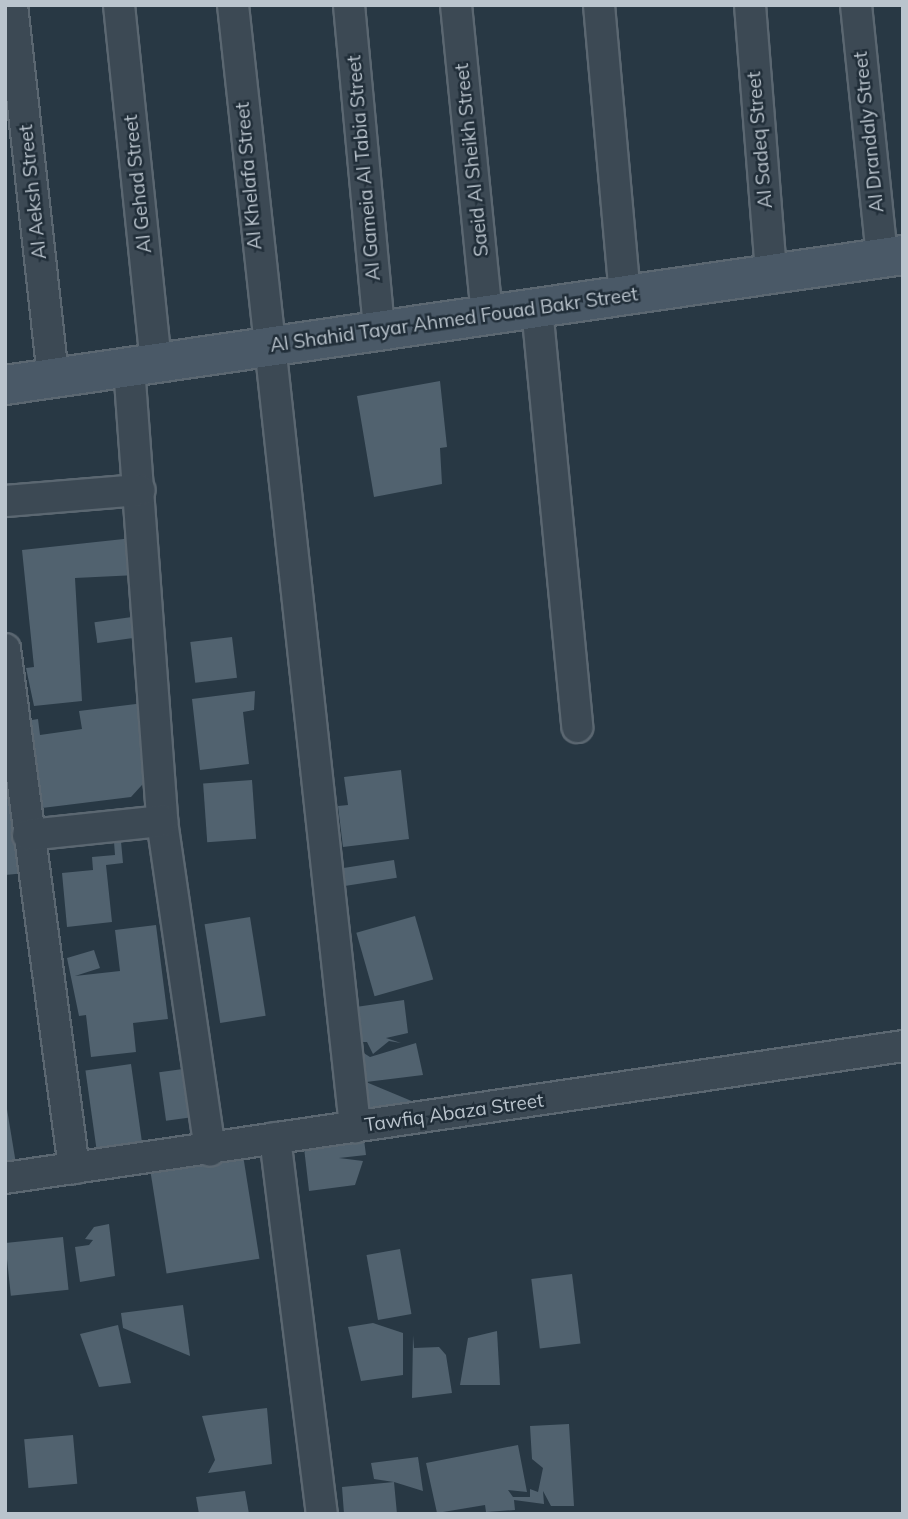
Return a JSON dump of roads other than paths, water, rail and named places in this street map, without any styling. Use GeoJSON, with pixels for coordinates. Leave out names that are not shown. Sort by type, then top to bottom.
{"type":"FeatureCollection","features":[{"type":"Feature","properties":{"kind":"street","name":"Al Aeksh Street"},"geometry":{"type":"LineString","coordinates":[[12,5],[53,379]]}},
{"type":"Feature","properties":{"kind":"street","name":"Al Gehad Street"},"geometry":{"type":"LineString","coordinates":[[120,5],[143,365],[140,490],[162,821],[211,1151]]}},
{"type":"Feature","properties":{"kind":"street","name":"Al Khelafa Street"},"geometry":{"type":"LineString","coordinates":[[233,5],[265,348],[355,1127]]}},
{"type":"Feature","properties":{"kind":"street","name":"Al Gameia Al Tabia Street"},"geometry":{"type":"LineString","coordinates":[[349,5],[379,331]]}},
{"type":"Feature","properties":{"kind":"street","name":"Saeid Al Sheikh Street"},"geometry":{"type":"LineString","coordinates":[[457,5],[487,316]]}},
{"type":"Feature","properties":{"kind":"street"},"geometry":{"type":"LineString","coordinates":[[598,5],[625,295]]}},
{"type":"Feature","properties":{"kind":"street","name":"Al Sadeq Street"},"geometry":{"type":"LineString","coordinates":[[750,5],[771,274]]}},
{"type":"Feature","properties":{"kind":"street","name":"Al Drandaly Street"},"geometry":{"type":"LineString","coordinates":[[856,5],[892,257]]}},
{"type":"Feature","properties":{"kind":"street","name":"Al Shahid Tayar Ahmed Fouad Bakr Street"},"geometry":{"type":"LineString","coordinates":[[5,385],[892,257]]}},
{"type":"Feature","properties":{"kind":"street"},"geometry":{"type":"LineString","coordinates":[[537,308],[577,727]]}},
{"type":"Feature","properties":{"kind":"street"},"geometry":{"type":"LineString","coordinates":[[5,501],[140,490]]}},
{"type":"Feature","properties":{"kind":"street"},"geometry":{"type":"LineString","coordinates":[[5,649],[7,717],[28,835],[74,1168]]}},
{"type":"Feature","properties":{"kind":"street"},"geometry":{"type":"LineString","coordinates":[[28,835],[162,821]]}},
{"type":"Feature","properties":{"kind":"street","name":"Tawfiq Abaza Street"},"geometry":{"type":"LineString","coordinates":[[5,1178],[211,1151],[275,1139],[903,1046]]}},
{"type":"Feature","properties":{"kind":"street"},"geometry":{"type":"LineString","coordinates":[[275,1139],[322,1514]]}}]}
